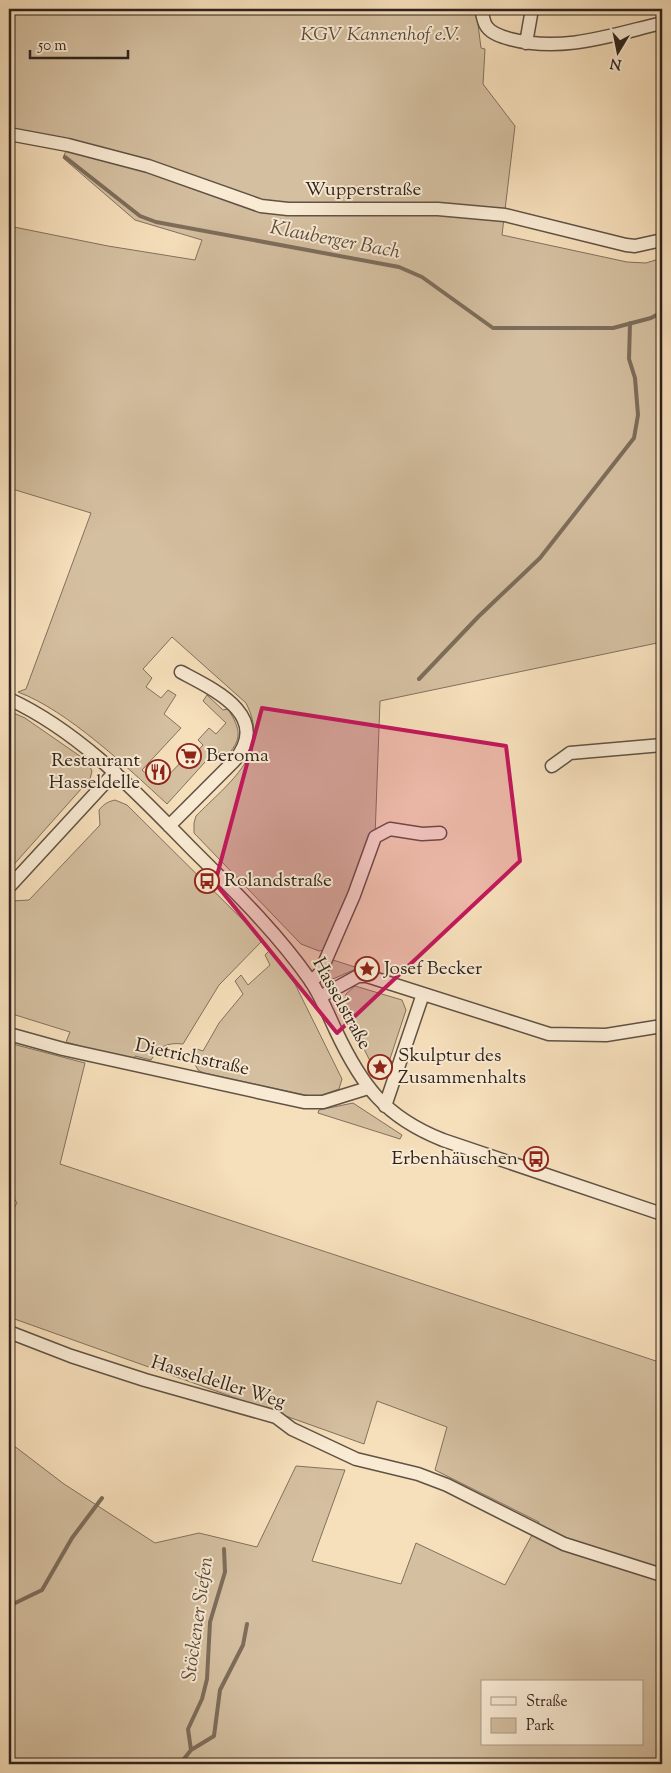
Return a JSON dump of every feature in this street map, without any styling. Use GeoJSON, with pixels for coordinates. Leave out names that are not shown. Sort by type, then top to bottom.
{"type":"FeatureCollection","features":[{"type":"Feature","properties":{"kind":"street"},"geometry":{"type":"LineString","coordinates":[[482,9],[486,26],[491,32],[526,44],[554,46],[580,44],[662,23]]}},
{"type":"Feature","properties":{"kind":"street"},"geometry":{"type":"LineString","coordinates":[[526,44],[532,9]]}},
{"type":"Feature","properties":{"kind":"street","name":"Wupperstraße"},"geometry":{"type":"LineString","coordinates":[[9,134],[68,145],[148,166],[261,206],[288,209],[438,210],[495,214],[620,244],[635,246],[662,240]]}},
{"type":"Feature","properties":{"kind":"street"},"geometry":{"type":"LineString","coordinates":[[169,826],[234,761],[242,749],[246,738],[245,719],[240,711],[214,690],[181,672]]}},
{"type":"Feature","properties":{"kind":"street","name":"Hasselstraße"},"geometry":{"type":"LineString","coordinates":[[9,698],[55,724],[115,772],[278,938],[311,982],[352,1063],[368,1088],[385,1106],[418,1130],[443,1140],[662,1214]]}},
{"type":"Feature","properties":{"kind":"street"},"geometry":{"type":"LineString","coordinates":[[552,766],[570,753],[662,745]]}},
{"type":"Feature","properties":{"kind":"street"},"geometry":{"type":"LineString","coordinates":[[9,887],[115,772]]}},
{"type":"Feature","properties":{"kind":"street"},"geometry":{"type":"LineString","coordinates":[[311,982],[320,973],[354,895],[375,837],[390,829],[422,834],[440,833]]}},
{"type":"Feature","properties":{"kind":"street"},"geometry":{"type":"LineString","coordinates":[[320,998],[358,976],[367,976],[548,1034],[606,1035],[662,1026]]}},
{"type":"Feature","properties":{"kind":"street"},"geometry":{"type":"LineString","coordinates":[[385,1106],[423,994]]}},
{"type":"Feature","properties":{"kind":"street","name":"Dietrichstraße"},"geometry":{"type":"LineString","coordinates":[[9,1034],[62,1049],[304,1102],[323,1102],[368,1088]]}},
{"type":"Feature","properties":{"kind":"street","name":"Hasseldeller Weg"},"geometry":{"type":"LineString","coordinates":[[9,1332],[71,1356],[145,1380],[276,1417],[292,1429],[356,1459],[418,1474],[447,1485],[564,1544],[662,1575]]}},
{"type":"Feature","properties":{"kind":"highlighted area"},"geometry":{"type":"Polygon","coordinates":[[[262,708],[506,746],[520,861],[337,1033],[215,883],[262,708]]]}},
{"type":"Feature","properties":{"kind":"green space","name":"KGV Kannenhof e.V."},"geometry":{"type":"Polygon","coordinates":[[[9,9],[476,9],[481,48],[485,49],[483,84],[515,126],[502,235],[627,262],[646,263],[662,258],[662,642],[380,701],[375,837],[329,949],[319,951],[301,944],[194,833],[196,816],[233,779],[243,766],[250,752],[254,737],[253,721],[246,703],[172,637],[143,669],[152,678],[146,687],[161,698],[168,690],[176,695],[164,714],[181,728],[142,770],[159,785],[185,758],[188,761],[203,745],[198,740],[209,728],[216,734],[226,723],[203,701],[207,695],[223,710],[228,709],[236,723],[238,734],[235,745],[225,758],[216,750],[167,804],[96,741],[56,712],[18,692],[26,689],[91,513],[9,488],[9,226],[108,246],[195,260],[202,240],[135,220],[63,158],[68,146],[9,134],[9,9]]]}},
{"type":"Feature","properties":{"kind":"green space"},"geometry":{"type":"Polygon","coordinates":[[[9,711],[25,718],[87,761],[92,771],[90,779],[9,870],[9,711]]]}},
{"type":"Feature","properties":{"kind":"green space"},"geometry":{"type":"Polygon","coordinates":[[[115,800],[127,805],[263,940],[219,985],[183,1044],[164,1046],[151,1060],[135,1056],[133,1061],[66,1042],[70,1032],[9,1013],[9,904],[12,901],[29,900],[100,825],[99,810],[102,806],[115,800]]]}},
{"type":"Feature","properties":{"kind":"green space"},"geometry":{"type":"Polygon","coordinates":[[[270,950],[295,984],[342,1079],[339,1089],[319,1096],[310,1096],[204,1073],[198,1070],[190,1055],[194,1048],[203,1051],[219,1023],[243,994],[235,981],[241,975],[248,985],[270,965],[265,955],[270,950]]]}},
{"type":"Feature","properties":{"kind":"green space"},"geometry":{"type":"Polygon","coordinates":[[[330,959],[358,968],[333,979],[323,976],[330,959]]]}},
{"type":"Feature","properties":{"kind":"green space"},"geometry":{"type":"Polygon","coordinates":[[[355,986],[402,1000],[406,1010],[384,1077],[377,1075],[343,1007],[346,994],[355,986]]]}},
{"type":"Feature","properties":{"kind":"green space"},"geometry":{"type":"Polygon","coordinates":[[[9,1043],[85,1063],[60,1164],[662,1363],[662,1764],[9,1764],[9,1442],[64,1484],[155,1543],[199,1533],[257,1547],[296,1466],[345,1470],[312,1561],[401,1584],[416,1543],[505,1585],[539,1522],[435,1470],[447,1427],[377,1401],[364,1444],[9,1317],[9,1216],[17,1203],[9,1190],[9,1043]]]}},
{"type":"Feature","properties":{"kind":"green space"},"geometry":{"type":"Polygon","coordinates":[[[353,1103],[402,1135],[400,1139],[318,1113],[319,1110],[353,1103]]]}},
{"type":"Feature","properties":{"kind":"waterway","name":"Klauberger Bach"},"geometry":{"type":"LineString","coordinates":[[65,157],[140,216],[156,222],[399,267],[422,277],[493,328],[613,328],[651,318],[662,312]]}},
{"type":"Feature","properties":{"kind":"waterway"},"geometry":{"type":"LineString","coordinates":[[419,679],[478,617],[540,558],[634,438],[638,415],[635,378],[629,359],[630,323]]}},
{"type":"Feature","properties":{"kind":"waterway"},"geometry":{"type":"LineString","coordinates":[[9,1606],[42,1590],[72,1538],[102,1498]]}},
{"type":"Feature","properties":{"kind":"waterway","name":"Stöckener Siefen"},"geometry":{"type":"LineString","coordinates":[[180,1764],[191,1750],[188,1729],[202,1699],[207,1679],[210,1622],[225,1572],[224,1549]]}},
{"type":"Feature","properties":{"kind":"waterway","name":"Stöckener Siefen"},"geometry":{"type":"LineString","coordinates":[[191,1750],[214,1736],[220,1690],[243,1645],[247,1624]]}},
{"type":"Feature","properties":{"kind":"place","name":"Beroma"},"geometry":{"type":"Point","coordinates":[189,756]}},
{"type":"Feature","properties":{"kind":"place","name":"Restaurant Hasseldelle"},"geometry":{"type":"Point","coordinates":[158,772]}},
{"type":"Feature","properties":{"kind":"place","name":"Rolandstraße"},"geometry":{"type":"Point","coordinates":[207,881]}},
{"type":"Feature","properties":{"kind":"place","name":"Josef Becker"},"geometry":{"type":"Point","coordinates":[367,969]}},
{"type":"Feature","properties":{"kind":"place","name":"Skulptur des Zusammenhalts"},"geometry":{"type":"Point","coordinates":[380,1067]}},
{"type":"Feature","properties":{"kind":"place","name":"Erbenhäuschen"},"geometry":{"type":"Point","coordinates":[536,1159]}}]}
